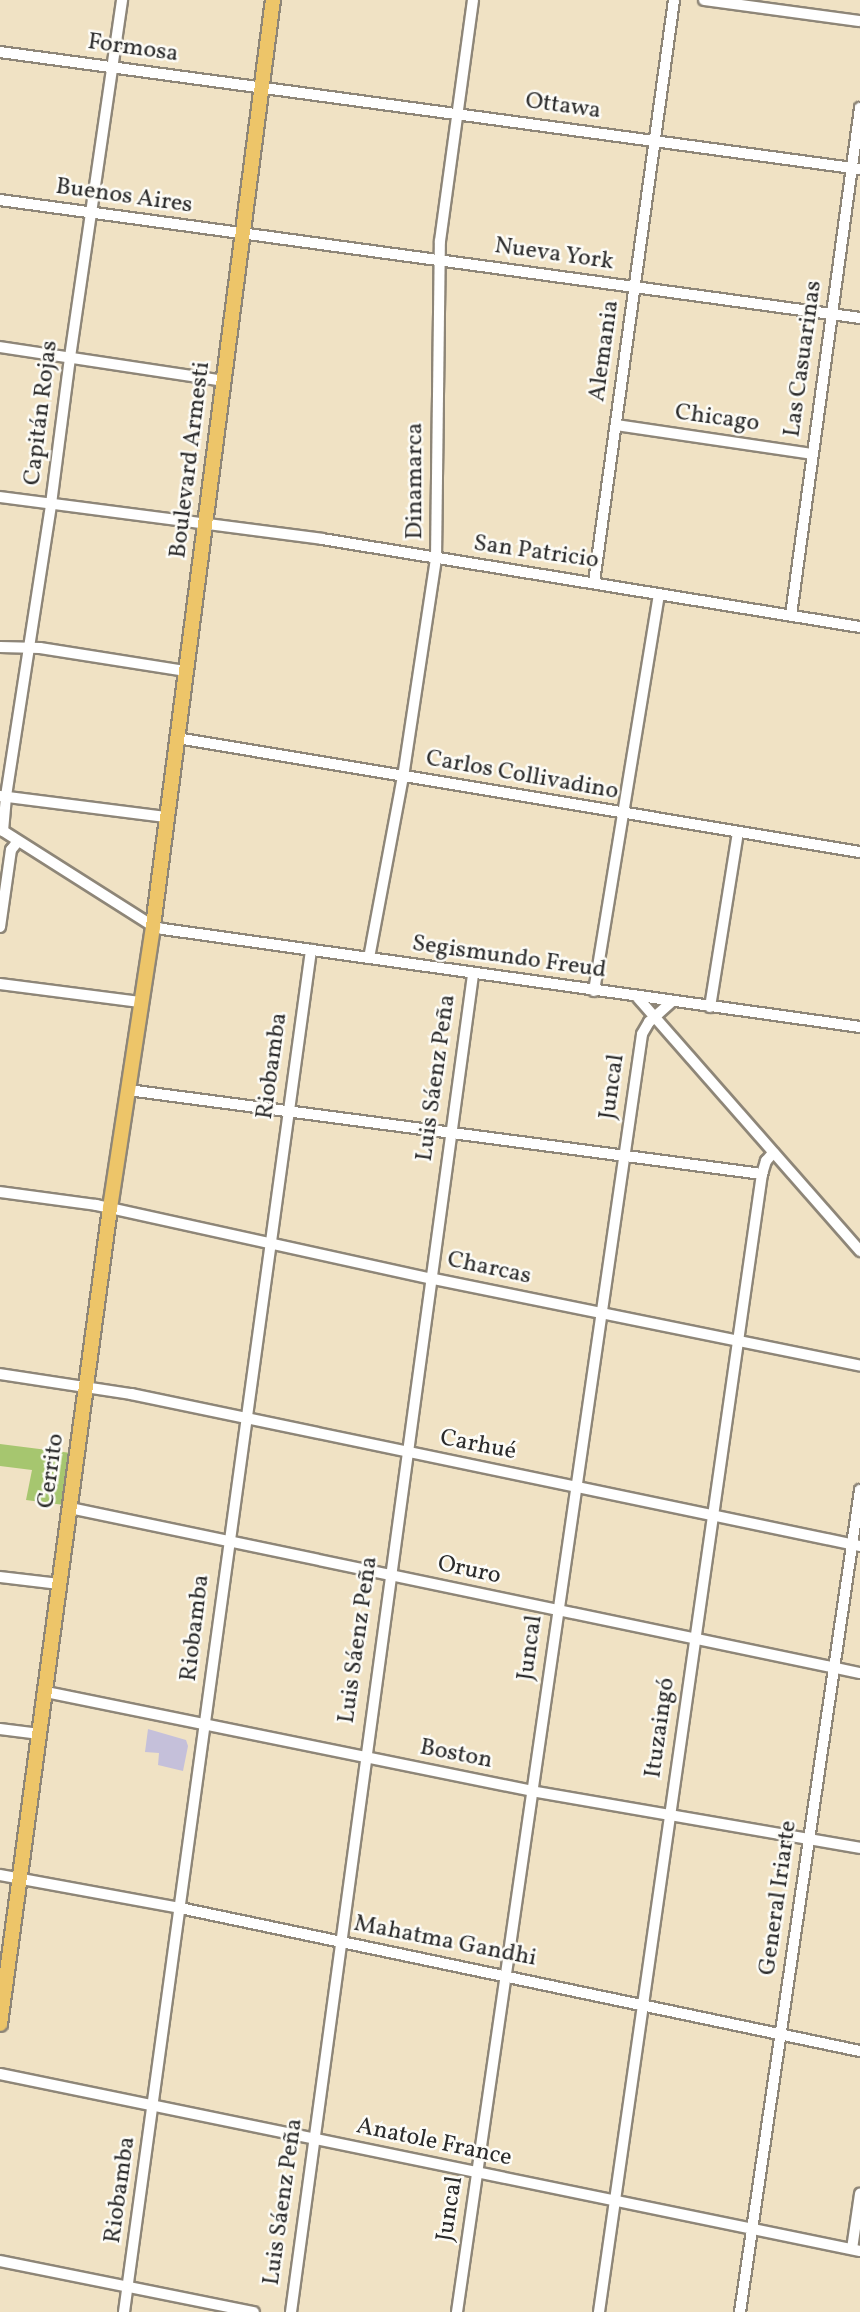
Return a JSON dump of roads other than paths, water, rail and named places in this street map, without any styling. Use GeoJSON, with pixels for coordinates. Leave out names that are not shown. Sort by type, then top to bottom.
{"type":"FeatureCollection","features":[{"type":"Feature","properties":{"kind":"main road","name":"Boulevard Armesti"},"geometry":{"type":"LineString","coordinates":[[153,926],[273,0]]}},
{"type":"Feature","properties":{"kind":"main road","name":"Cerrito"},"geometry":{"type":"LineString","coordinates":[[0,2024],[110,1208],[153,926]]}},
{"type":"Feature","properties":{"kind":"street","name":"Capitán Rojas"},"geometry":{"type":"LineString","coordinates":[[2,830],[3,796],[51,505],[122,0]]}},
{"type":"Feature","properties":{"kind":"street","name":"Dinamarca"},"geometry":{"type":"LineString","coordinates":[[369,958],[403,777],[436,559],[438,261],[473,0]]}},
{"type":"Feature","properties":{"kind":"street","name":"Alemania"},"geometry":{"type":"LineString","coordinates":[[594,582],[674,0]]}},
{"type":"Feature","properties":{"kind":"street"},"geometry":{"type":"LineString","coordinates":[[704,0],[860,21]]}},
{"type":"Feature","properties":{"kind":"street","name":"Formosa"},"geometry":{"type":"LineString","coordinates":[[0,52],[261,89]]}},
{"type":"Feature","properties":{"kind":"street","name":"Ottawa"},"geometry":{"type":"LineString","coordinates":[[261,89],[856,168]]}},
{"type":"Feature","properties":{"kind":"street","name":"Las Casuarinas"},"geometry":{"type":"LineString","coordinates":[[790,615],[811,454],[856,168],[860,108]]}},
{"type":"Feature","properties":{"kind":"street","name":"Buenos Aires"},"geometry":{"type":"LineString","coordinates":[[0,200],[243,234]]}},
{"type":"Feature","properties":{"kind":"street","name":"Nueva York"},"geometry":{"type":"LineString","coordinates":[[243,234],[860,318]]}},
{"type":"Feature","properties":{"kind":"street"},"geometry":{"type":"LineString","coordinates":[[0,347],[224,380]]}},
{"type":"Feature","properties":{"kind":"street","name":"Chicago"},"geometry":{"type":"LineString","coordinates":[[616,425],[811,454]]}},
{"type":"Feature","properties":{"kind":"street","name":"San Patricio"},"geometry":{"type":"LineString","coordinates":[[0,497],[206,523],[594,582],[860,627]]}},
{"type":"Feature","properties":{"kind":"street"},"geometry":{"type":"LineString","coordinates":[[594,991],[659,594]]}},
{"type":"Feature","properties":{"kind":"street"},"geometry":{"type":"LineString","coordinates":[[0,647],[186,671]]}},
{"type":"Feature","properties":{"kind":"street","name":"Carlos Collivadino"},"geometry":{"type":"LineString","coordinates":[[177,738],[860,852]]}},
{"type":"Feature","properties":{"kind":"street"},"geometry":{"type":"LineString","coordinates":[[3,796],[166,817]]}},
{"type":"Feature","properties":{"kind":"street"},"geometry":{"type":"LineString","coordinates":[[2,830],[153,926]]}},
{"type":"Feature","properties":{"kind":"street"},"geometry":{"type":"LineString","coordinates":[[710,1007],[738,832]]}},
{"type":"Feature","properties":{"kind":"street"},"geometry":{"type":"LineString","coordinates":[[0,927],[11,850],[18,841]]}},
{"type":"Feature","properties":{"kind":"street","name":"Segismundo Freud"},"geometry":{"type":"LineString","coordinates":[[153,926],[638,998],[860,1027]]}},
{"type":"Feature","properties":{"kind":"street","name":"Riobamba"},"geometry":{"type":"LineString","coordinates":[[124,2312],[311,950]]}},
{"type":"Feature","properties":{"kind":"street","name":"Luis Sáenz Peña"},"geometry":{"type":"LineString","coordinates":[[291,2312],[429,1278],[473,974]]}},
{"type":"Feature","properties":{"kind":"street"},"geometry":{"type":"LineString","coordinates":[[0,984],[140,1002]]}},
{"type":"Feature","properties":{"kind":"street"},"geometry":{"type":"LineString","coordinates":[[638,998],[860,1251]]}},
{"type":"Feature","properties":{"kind":"street","name":"Juncal"},"geometry":{"type":"LineString","coordinates":[[457,2312],[642,1034],[654,1017],[671,1002]]}},
{"type":"Feature","properties":{"kind":"street"},"geometry":{"type":"LineString","coordinates":[[128,1090],[762,1174]]}},
{"type":"Feature","properties":{"kind":"street","name":"Ituzaingó"},"geometry":{"type":"LineString","coordinates":[[599,2312],[762,1174],[766,1161],[773,1153]]}},
{"type":"Feature","properties":{"kind":"street","name":"Charcas"},"geometry":{"type":"LineString","coordinates":[[0,1192],[110,1208],[271,1241],[429,1278],[860,1366]]}},
{"type":"Feature","properties":{"kind":"street","name":"Carhué"},"geometry":{"type":"LineString","coordinates":[[0,1374],[88,1386],[856,1545]]}},
{"type":"Feature","properties":{"kind":"street","name":"General Iriarte"},"geometry":{"type":"LineString","coordinates":[[740,2312],[833,1668],[856,1545],[860,1490]]}},
{"type":"Feature","properties":{"kind":"street","name":"Oruro"},"geometry":{"type":"LineString","coordinates":[[70,1508],[860,1673]]}},
{"type":"Feature","properties":{"kind":"street"},"geometry":{"type":"LineString","coordinates":[[0,1577],[59,1584]]}},
{"type":"Feature","properties":{"kind":"street","name":"Boston"},"geometry":{"type":"LineString","coordinates":[[46,1692],[531,1791],[860,1848]]}},
{"type":"Feature","properties":{"kind":"street"},"geometry":{"type":"LineString","coordinates":[[0,1729],[40,1734]]}},
{"type":"Feature","properties":{"kind":"street","name":"Mahatma Gandhi"},"geometry":{"type":"LineString","coordinates":[[0,1875],[180,1908],[860,2051]]}},
{"type":"Feature","properties":{"kind":"street","name":"Anatole France"},"geometry":{"type":"LineString","coordinates":[[0,2074],[856,2250]]}},
{"type":"Feature","properties":{"kind":"street"},"geometry":{"type":"LineString","coordinates":[[856,2250],[860,2194]]}},
{"type":"Feature","properties":{"kind":"street"},"geometry":{"type":"LineString","coordinates":[[0,2261],[254,2312]]}}]}
